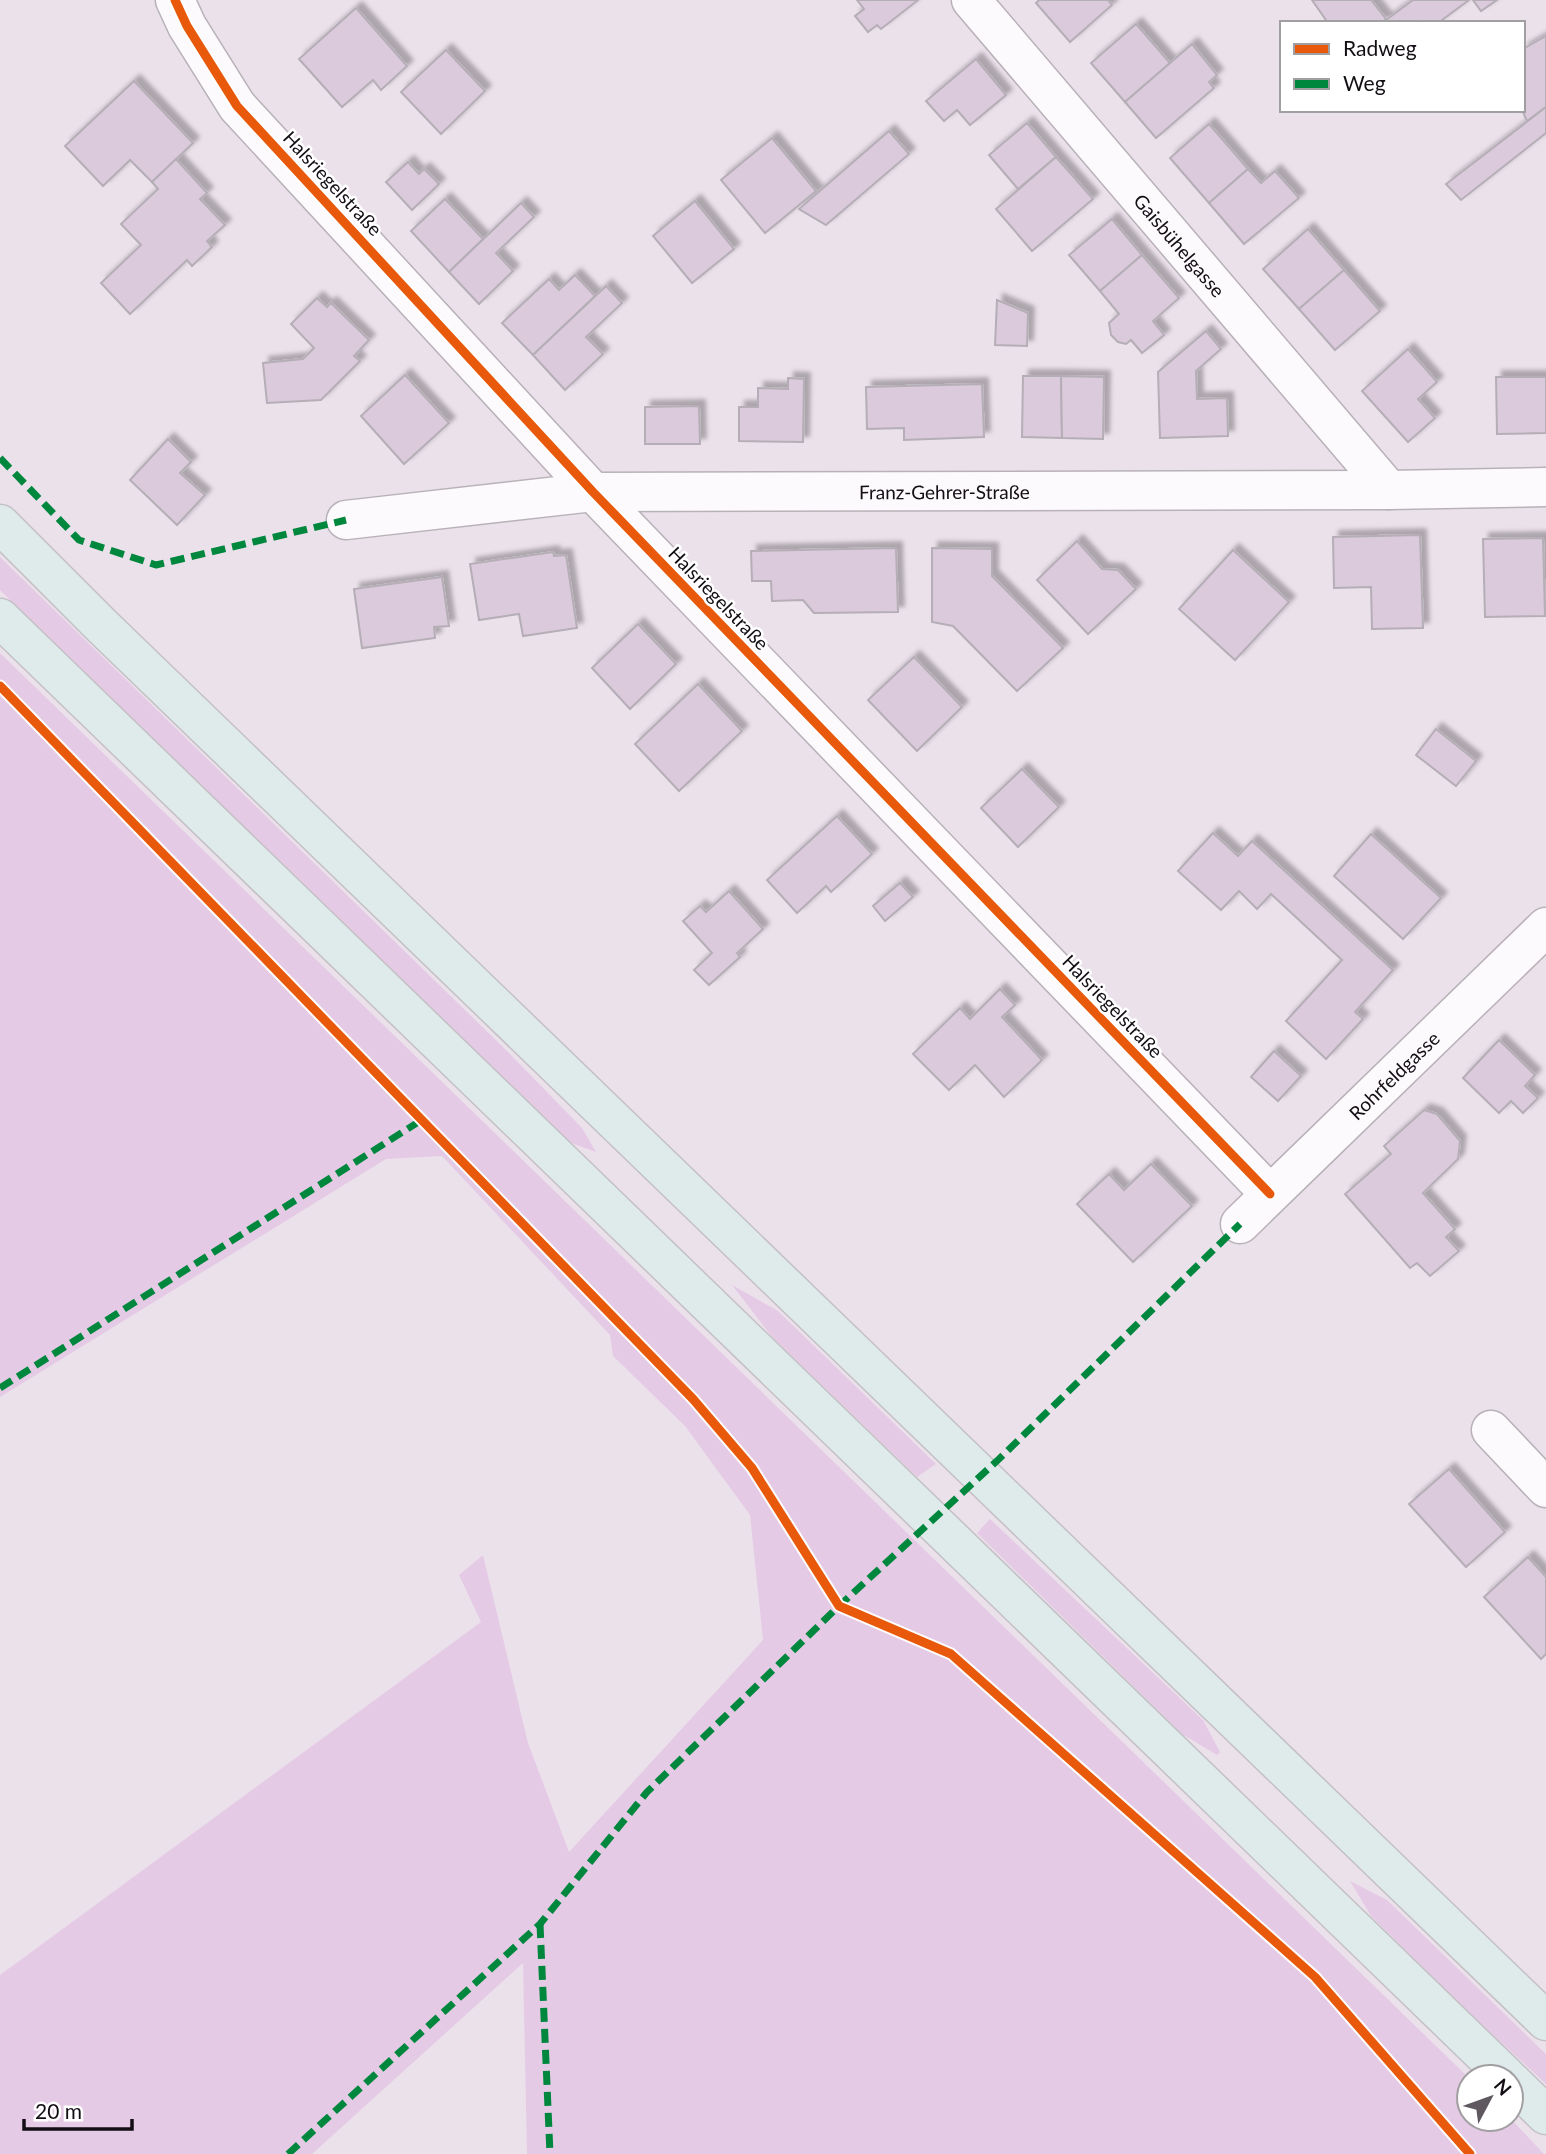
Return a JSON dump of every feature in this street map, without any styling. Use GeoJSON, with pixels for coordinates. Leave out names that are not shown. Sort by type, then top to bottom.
{"type":"FeatureCollection","features":[{"type":"Feature","properties":{"kind":"main road"},"geometry":{"type":"LineString","coordinates":[[0,524],[122,646],[1546,2021]]}},
{"type":"Feature","properties":{"kind":"main road"},"geometry":{"type":"LineString","coordinates":[[0,618],[1493,2063]]}},
{"type":"Feature","properties":{"kind":"main road"},"geometry":{"type":"LineString","coordinates":[[1525,2095],[1546,2115]]}},
{"type":"Feature","properties":{"kind":"street","name":"Halsriegelstraße"},"geometry":{"type":"LineString","coordinates":[[175,0],[187,26],[237,106],[593,492],[1270,1194]]}},
{"type":"Feature","properties":{"kind":"street","name":"Gaisbühelgasse"},"geometry":{"type":"LineString","coordinates":[[971,0],[1389,490]]}},
{"type":"Feature","properties":{"kind":"street","name":"Franz-Gehrer-Straße"},"geometry":{"type":"LineString","coordinates":[[346,520],[593,492],[1389,490],[1546,487]]}},
{"type":"Feature","properties":{"kind":"street","name":"Rohrfeldgasse"},"geometry":{"type":"LineString","coordinates":[[1240,1224],[1546,927]]}},
{"type":"Feature","properties":{"kind":"street"},"geometry":{"type":"LineString","coordinates":[[1491,1430],[1546,1488]]}},
{"type":"Feature","properties":{"kind":"shaded area"},"geometry":{"type":"Polygon","coordinates":[[[0,557],[506,1050],[582,1128],[596,1152],[568,1142],[0,590],[0,557]]]}},
{"type":"Feature","properties":{"kind":"shaded area"},"geometry":{"type":"Polygon","coordinates":[[[0,653],[1455,2064],[1455,2133],[1524,2133],[1544,2154],[527,2154],[523,1963],[312,2154],[0,2154],[0,1975],[481,1622],[459,1575],[483,1555],[528,1743],[569,1852],[763,1640],[750,1515],[685,1426],[613,1356],[610,1335],[442,1156],[386,1159],[0,1397],[0,653]]]}},
{"type":"Feature","properties":{"kind":"shaded area"},"geometry":{"type":"Polygon","coordinates":[[[732,1285],[778,1311],[936,1464],[917,1477],[772,1337],[732,1285]]]}},
{"type":"Feature","properties":{"kind":"shaded area"},"geometry":{"type":"Polygon","coordinates":[[[990,1519],[1203,1720],[1220,1752],[1217,1755],[1182,1734],[977,1533],[990,1519]]]}},
{"type":"Feature","properties":{"kind":"shaded area"},"geometry":{"type":"Polygon","coordinates":[[[1350,1881],[1387,1900],[1546,2054],[1546,2084],[1462,2006],[1371,1916],[1350,1881]]]}},
{"type":"Feature","properties":{"kind":"building"},"geometry":{"type":"Polygon","coordinates":[[[857,0],[918,0],[881,29],[877,25],[868,32],[855,16],[864,9],[857,0]]]}},
{"type":"Feature","properties":{"kind":"building"},"geometry":{"type":"Polygon","coordinates":[[[1039,0],[1108,0],[1112,5],[1070,42],[1036,3],[1039,0]]]}},
{"type":"Feature","properties":{"kind":"building"},"geometry":{"type":"Polygon","coordinates":[[[1312,0],[1371,0],[1386,19],[1384,21],[1327,21],[1312,0]]]}},
{"type":"Feature","properties":{"kind":"building"},"geometry":{"type":"Polygon","coordinates":[[[1413,0],[1469,0],[1441,21],[1385,21],[1413,0]]]}},
{"type":"Feature","properties":{"kind":"building"},"geometry":{"type":"Polygon","coordinates":[[[1473,0],[1497,0],[1481,11],[1473,0]]]}},
{"type":"Feature","properties":{"kind":"building"},"geometry":{"type":"Polygon","coordinates":[[[356,8],[407,66],[381,90],[373,80],[342,107],[299,59],[356,8]]]}},
{"type":"Feature","properties":{"kind":"building"},"geometry":{"type":"Polygon","coordinates":[[[1136,24],[1170,63],[1125,102],[1091,63],[1136,24]]]}},
{"type":"Feature","properties":{"kind":"building"},"geometry":{"type":"Polygon","coordinates":[[[1546,36],[1546,107],[1527,121],[1523,112],[1525,48],[1546,36]]]}},
{"type":"Feature","properties":{"kind":"building"},"geometry":{"type":"Polygon","coordinates":[[[1192,44],[1217,75],[1209,82],[1214,88],[1156,138],[1125,102],[1192,44]]]}},
{"type":"Feature","properties":{"kind":"building"},"geometry":{"type":"Polygon","coordinates":[[[446,50],[485,91],[441,134],[401,92],[446,50]]]}},
{"type":"Feature","properties":{"kind":"building"},"geometry":{"type":"Polygon","coordinates":[[[976,59],[1006,95],[970,125],[957,110],[944,121],[926,101],[976,59]]]}},
{"type":"Feature","properties":{"kind":"building"},"geometry":{"type":"Polygon","coordinates":[[[134,81],[193,143],[152,182],[130,160],[103,186],[65,146],[134,81]]]}},
{"type":"Feature","properties":{"kind":"building"},"geometry":{"type":"Polygon","coordinates":[[[1546,107],[1546,133],[1461,200],[1446,184],[1546,107]]]}},
{"type":"Feature","properties":{"kind":"building"},"geometry":{"type":"Polygon","coordinates":[[[1027,123],[1056,157],[1018,189],[989,155],[1027,123]]]}},
{"type":"Feature","properties":{"kind":"building"},"geometry":{"type":"Polygon","coordinates":[[[1209,124],[1248,169],[1209,203],[1170,158],[1209,124]]]}},
{"type":"Feature","properties":{"kind":"building"},"geometry":{"type":"Polygon","coordinates":[[[889,131],[909,154],[826,225],[799,209],[889,131]]]}},
{"type":"Feature","properties":{"kind":"building"},"geometry":{"type":"Polygon","coordinates":[[[772,138],[816,191],[765,233],[721,180],[772,138]]]}},
{"type":"Feature","properties":{"kind":"building"},"geometry":{"type":"Polygon","coordinates":[[[1056,157],[1093,199],[1032,251],[996,209],[1056,157]]]}},
{"type":"Feature","properties":{"kind":"building"},"geometry":{"type":"Polygon","coordinates":[[[176,159],[207,193],[200,199],[225,225],[207,241],[212,247],[192,266],[187,260],[130,314],[101,283],[141,245],[121,224],[158,189],[152,182],[176,159]]]}},
{"type":"Feature","properties":{"kind":"building"},"geometry":{"type":"Polygon","coordinates":[[[408,162],[419,174],[424,169],[439,184],[412,210],[386,182],[408,162]]]}},
{"type":"Feature","properties":{"kind":"building"},"geometry":{"type":"Polygon","coordinates":[[[1248,169],[1261,183],[1275,171],[1299,198],[1244,244],[1209,203],[1248,169]]]}},
{"type":"Feature","properties":{"kind":"building"},"geometry":{"type":"Polygon","coordinates":[[[445,199],[483,239],[449,272],[411,231],[445,199]]]}},
{"type":"Feature","properties":{"kind":"building"},"geometry":{"type":"Polygon","coordinates":[[[695,201],[734,249],[692,283],[653,236],[695,201]]]}},
{"type":"Feature","properties":{"kind":"building"},"geometry":{"type":"Polygon","coordinates":[[[521,203],[534,217],[496,253],[513,271],[479,304],[449,272],[521,203]]]}},
{"type":"Feature","properties":{"kind":"building"},"geometry":{"type":"Polygon","coordinates":[[[1112,219],[1142,255],[1100,291],[1069,255],[1112,219]]]}},
{"type":"Feature","properties":{"kind":"building"},"geometry":{"type":"Polygon","coordinates":[[[1308,229],[1344,270],[1299,309],[1263,269],[1308,229]]]}},
{"type":"Feature","properties":{"kind":"building"},"geometry":{"type":"Polygon","coordinates":[[[1142,255],[1179,298],[1153,321],[1164,335],[1142,353],[1131,340],[1126,344],[1118,342],[1111,335],[1109,323],[1119,314],[1100,291],[1142,255]]]}},
{"type":"Feature","properties":{"kind":"building"},"geometry":{"type":"Polygon","coordinates":[[[1344,270],[1380,311],[1335,350],[1299,309],[1344,270]]]}},
{"type":"Feature","properties":{"kind":"building"},"geometry":{"type":"Polygon","coordinates":[[[575,275],[595,296],[533,355],[502,323],[549,279],[559,290],[575,275]]]}},
{"type":"Feature","properties":{"kind":"building"},"geometry":{"type":"Polygon","coordinates":[[[606,286],[622,303],[586,337],[603,354],[565,390],[533,355],[606,286]]]}},
{"type":"Feature","properties":{"kind":"building"},"geometry":{"type":"Polygon","coordinates":[[[317,298],[327,307],[331,303],[369,340],[354,356],[360,361],[321,400],[267,403],[263,363],[303,359],[314,348],[291,324],[317,298]]]}},
{"type":"Feature","properties":{"kind":"building"},"geometry":{"type":"Polygon","coordinates":[[[997,300],[1028,313],[1027,346],[995,345],[997,300]]]}},
{"type":"Feature","properties":{"kind":"building"},"geometry":{"type":"Polygon","coordinates":[[[1206,331],[1221,349],[1196,371],[1197,399],[1227,398],[1228,436],[1160,438],[1158,372],[1206,331]]]}},
{"type":"Feature","properties":{"kind":"building"},"geometry":{"type":"Polygon","coordinates":[[[1408,349],[1437,382],[1418,399],[1435,418],[1408,442],[1362,391],[1408,349]]]}},
{"type":"Feature","properties":{"kind":"building"},"geometry":{"type":"Polygon","coordinates":[[[405,375],[449,423],[404,464],[361,416],[405,375]]]}},
{"type":"Feature","properties":{"kind":"building"},"geometry":{"type":"Polygon","coordinates":[[[1023,376],[1061,376],[1062,438],[1022,437],[1023,376]]]}},
{"type":"Feature","properties":{"kind":"building"},"geometry":{"type":"Polygon","coordinates":[[[1061,376],[1104,377],[1103,439],[1062,438],[1061,376]]]}},
{"type":"Feature","properties":{"kind":"building"},"geometry":{"type":"Polygon","coordinates":[[[1496,377],[1546,377],[1546,433],[1497,434],[1496,377]]]}},
{"type":"Feature","properties":{"kind":"building"},"geometry":{"type":"Polygon","coordinates":[[[788,378],[804,379],[803,442],[739,441],[739,407],[758,407],[758,388],[788,389],[788,378]]]}},
{"type":"Feature","properties":{"kind":"building"},"geometry":{"type":"Polygon","coordinates":[[[982,384],[984,437],[904,440],[904,428],[867,429],[866,387],[982,384]]]}},
{"type":"Feature","properties":{"kind":"building"},"geometry":{"type":"Polygon","coordinates":[[[699,406],[700,444],[645,444],[645,407],[699,406]]]}},
{"type":"Feature","properties":{"kind":"building"},"geometry":{"type":"Polygon","coordinates":[[[168,439],[191,462],[180,473],[205,495],[177,525],[130,480],[168,439]]]}},
{"type":"Feature","properties":{"kind":"building"},"geometry":{"type":"Polygon","coordinates":[[[1420,535],[1423,628],[1372,629],[1371,587],[1334,588],[1333,537],[1420,535]]]}},
{"type":"Feature","properties":{"kind":"building"},"geometry":{"type":"Polygon","coordinates":[[[1543,538],[1545,616],[1485,617],[1483,539],[1543,538]]]}},
{"type":"Feature","properties":{"kind":"building"},"geometry":{"type":"Polygon","coordinates":[[[1077,541],[1102,569],[1118,570],[1136,589],[1088,634],[1037,580],[1077,541]]]}},
{"type":"Feature","properties":{"kind":"building"},"geometry":{"type":"Polygon","coordinates":[[[896,548],[898,612],[814,613],[803,600],[772,601],[771,581],[752,581],[751,551],[896,548]]]}},
{"type":"Feature","properties":{"kind":"building"},"geometry":{"type":"Polygon","coordinates":[[[932,548],[992,549],[992,576],[1063,648],[1017,691],[953,626],[932,622],[932,548]]]}},
{"type":"Feature","properties":{"kind":"building"},"geometry":{"type":"Polygon","coordinates":[[[1233,550],[1289,602],[1235,660],[1179,609],[1233,550]]]}},
{"type":"Feature","properties":{"kind":"building"},"geometry":{"type":"Polygon","coordinates":[[[553,552],[554,556],[566,555],[577,628],[523,636],[519,614],[479,620],[470,564],[553,552]]]}},
{"type":"Feature","properties":{"kind":"building"},"geometry":{"type":"Polygon","coordinates":[[[442,577],[449,626],[434,627],[435,638],[362,648],[354,589],[442,577]]]}},
{"type":"Feature","properties":{"kind":"building"},"geometry":{"type":"Polygon","coordinates":[[[638,624],[676,664],[630,709],[592,668],[638,624]]]}},
{"type":"Feature","properties":{"kind":"building"},"geometry":{"type":"Polygon","coordinates":[[[914,657],[962,707],[917,751],[868,700],[914,657]]]}},
{"type":"Feature","properties":{"kind":"building"},"geometry":{"type":"Polygon","coordinates":[[[698,684],[742,731],[679,791],[635,744],[698,684]]]}},
{"type":"Feature","properties":{"kind":"building"},"geometry":{"type":"Polygon","coordinates":[[[1436,729],[1476,761],[1456,786],[1416,755],[1436,729]]]}},
{"type":"Feature","properties":{"kind":"building"},"geometry":{"type":"Polygon","coordinates":[[[1022,769],[1059,807],[1018,847],[981,808],[1022,769]]]}},
{"type":"Feature","properties":{"kind":"building"},"geometry":{"type":"Polygon","coordinates":[[[837,816],[872,854],[831,892],[826,886],[797,913],[767,880],[837,816]]]}},
{"type":"Feature","properties":{"kind":"building"},"geometry":{"type":"Polygon","coordinates":[[[1213,833],[1238,856],[1252,841],[1393,970],[1355,1012],[1363,1019],[1326,1059],[1286,1021],[1342,960],[1271,894],[1257,909],[1239,891],[1221,910],[1178,871],[1213,833]]]}},
{"type":"Feature","properties":{"kind":"building"},"geometry":{"type":"Polygon","coordinates":[[[1371,834],[1441,898],[1403,939],[1334,876],[1371,834]]]}},
{"type":"Feature","properties":{"kind":"building"},"geometry":{"type":"Polygon","coordinates":[[[900,883],[913,897],[885,921],[873,906],[900,883]]]}},
{"type":"Feature","properties":{"kind":"building"},"geometry":{"type":"Polygon","coordinates":[[[729,891],[763,929],[737,953],[740,957],[709,985],[694,970],[712,953],[683,921],[700,906],[706,912],[729,891]]]}},
{"type":"Feature","properties":{"kind":"building"},"geometry":{"type":"Polygon","coordinates":[[[1000,989],[1015,1005],[1002,1017],[1042,1060],[1004,1097],[975,1065],[949,1090],[913,1054],[960,1008],[970,1019],[1000,989]]]}},
{"type":"Feature","properties":{"kind":"building"},"geometry":{"type":"Polygon","coordinates":[[[1499,1040],[1535,1075],[1525,1086],[1538,1098],[1523,1113],[1511,1101],[1499,1113],[1463,1078],[1499,1040]]]}},
{"type":"Feature","properties":{"kind":"building"},"geometry":{"type":"Polygon","coordinates":[[[1274,1051],[1301,1076],[1278,1101],[1251,1077],[1274,1051]]]}},
{"type":"Feature","properties":{"kind":"building"},"geometry":{"type":"Polygon","coordinates":[[[1424,1110],[1437,1114],[1460,1141],[1458,1159],[1423,1193],[1455,1229],[1446,1237],[1459,1251],[1430,1276],[1417,1263],[1410,1268],[1345,1194],[1391,1154],[1384,1146],[1424,1110]]]}},
{"type":"Feature","properties":{"kind":"building"},"geometry":{"type":"Polygon","coordinates":[[[1151,1164],[1192,1206],[1133,1262],[1077,1204],[1109,1174],[1124,1190],[1151,1164]]]}},
{"type":"Feature","properties":{"kind":"building"},"geometry":{"type":"Polygon","coordinates":[[[1449,1469],[1505,1532],[1466,1567],[1409,1504],[1449,1469]]]}},
{"type":"Feature","properties":{"kind":"building"},"geometry":{"type":"Polygon","coordinates":[[[1528,1557],[1546,1577],[1546,1654],[1541,1659],[1484,1597],[1528,1557]]]}},
{"type":"Feature","properties":{"kind":"marked path"},"geometry":{"type":"LineString","coordinates":[[0,458],[79,540],[156,565],[346,520]]}},
{"type":"Feature","properties":{"kind":"marked path"},"geometry":{"type":"LineString","coordinates":[[0,1388],[420,1121]]}},
{"type":"Feature","properties":{"kind":"marked path"},"geometry":{"type":"LineString","coordinates":[[288,2154],[540,1924],[647,1792],[839,1606],[999,1459],[1240,1224]]}},
{"type":"Feature","properties":{"kind":"marked path"},"geometry":{"type":"LineString","coordinates":[[540,1924],[550,2154]]}},
{"type":"Feature","properties":{"kind":"cycle path"},"geometry":{"type":"LineString","coordinates":[[175,0],[187,26],[237,106],[593,492],[1270,1194]]}},
{"type":"Feature","properties":{"kind":"cycle path"},"geometry":{"type":"LineString","coordinates":[[0,686],[693,1399],[752,1468],[839,1606],[951,1654],[1315,1977],[1470,2154]]}}]}
